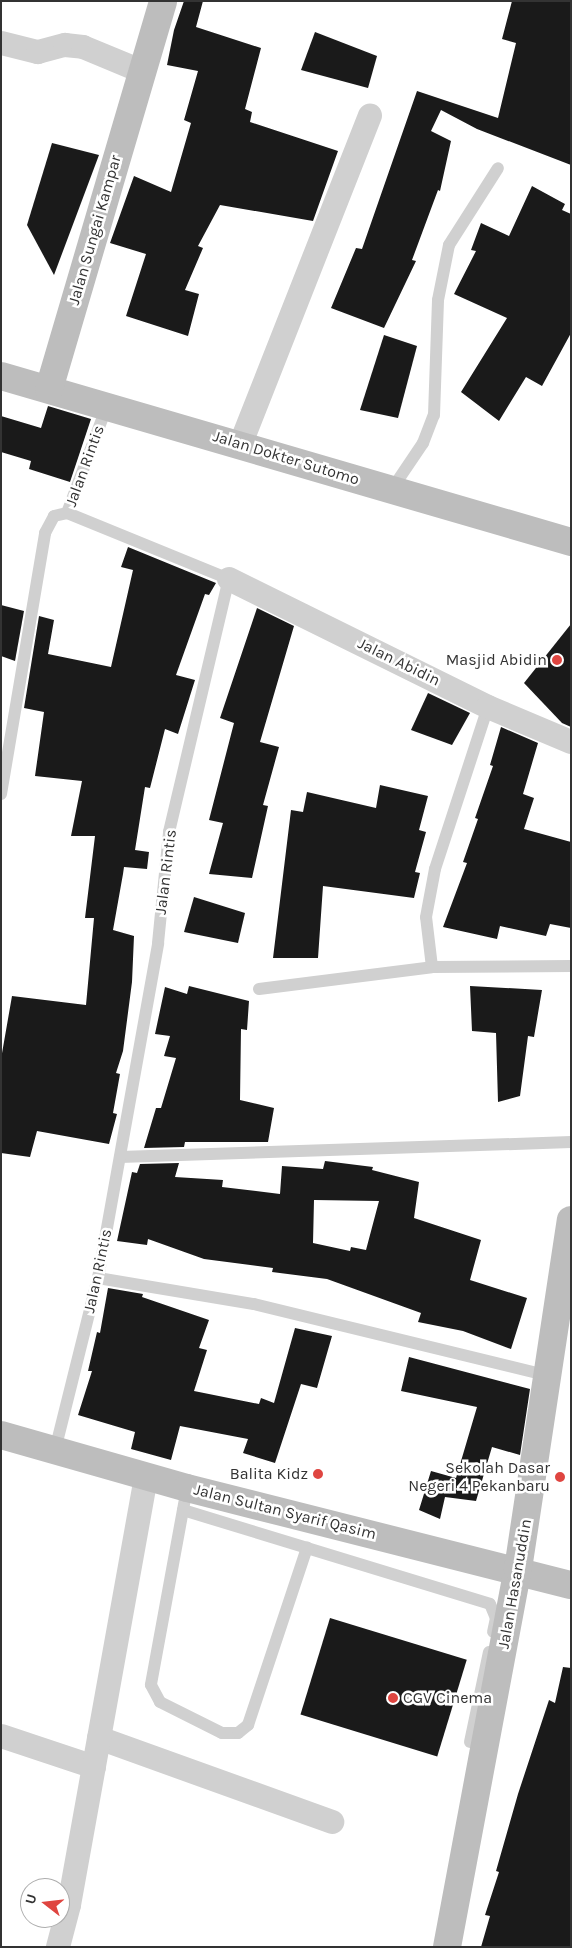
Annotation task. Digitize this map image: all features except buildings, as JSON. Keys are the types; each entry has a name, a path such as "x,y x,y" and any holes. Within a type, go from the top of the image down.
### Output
{"main road":[{"name":"Jalan Sungai Kampar","path":"49,389 163,1"},
{"name":"Jalan Dokter Sutomo","path":"1,376 241,443 571,542"},
{"name":"Jalan Hasanuddin","path":"448,1947 518,1569 549,1376 571,1220"},
{"name":"Jalan Sultan Syarif Qasim","path":"1,1435 146,1476 185,1499 518,1569 571,1585"}],"street":[{"path":"1,43 38,52 65,45 83,47 141,71"},
{"path":"241,443 370,115"},
{"name":"Jalan Abidin","path":"229,579 488,707 571,742"},
{"path":"58,1947 94,1767 146,1476"},
{"path":"1,1736 94,1767"},
{"path":"99,1738 332,1822"}],"lane":[{"path":"392,489 423,443 434,415 437,309 449,245 498,168"},
{"name":"Jalan Rintis","path":"55,1450 98,1278 158,943 169,832 229,579 67,513 107,406"},
{"path":"1,794 45,533 54,516 67,513"},
{"path":"432,967 426,917 435,869 488,707"},
{"path":"259,988 432,967 571,966"},
{"path":"120,1157 571,1142"},
{"path":"98,1278 254,1304 549,1376"},
{"path":"307,1548 248,1725 238,1733 222,1733 160,1702 151,1685 185,1499 307,1548 490,1604 496,1618 470,1742"}],"place":[{"name":"Masjid Abidin","path":"557,660"},
{"name":"Balita Kidz","path":"318,1474"},
{"name":"Sekolah Dasar Negeri 4 Pekanbaru","path":"560,1477"},
{"name":"CGV Cinema","path":"393,1698"}]}
